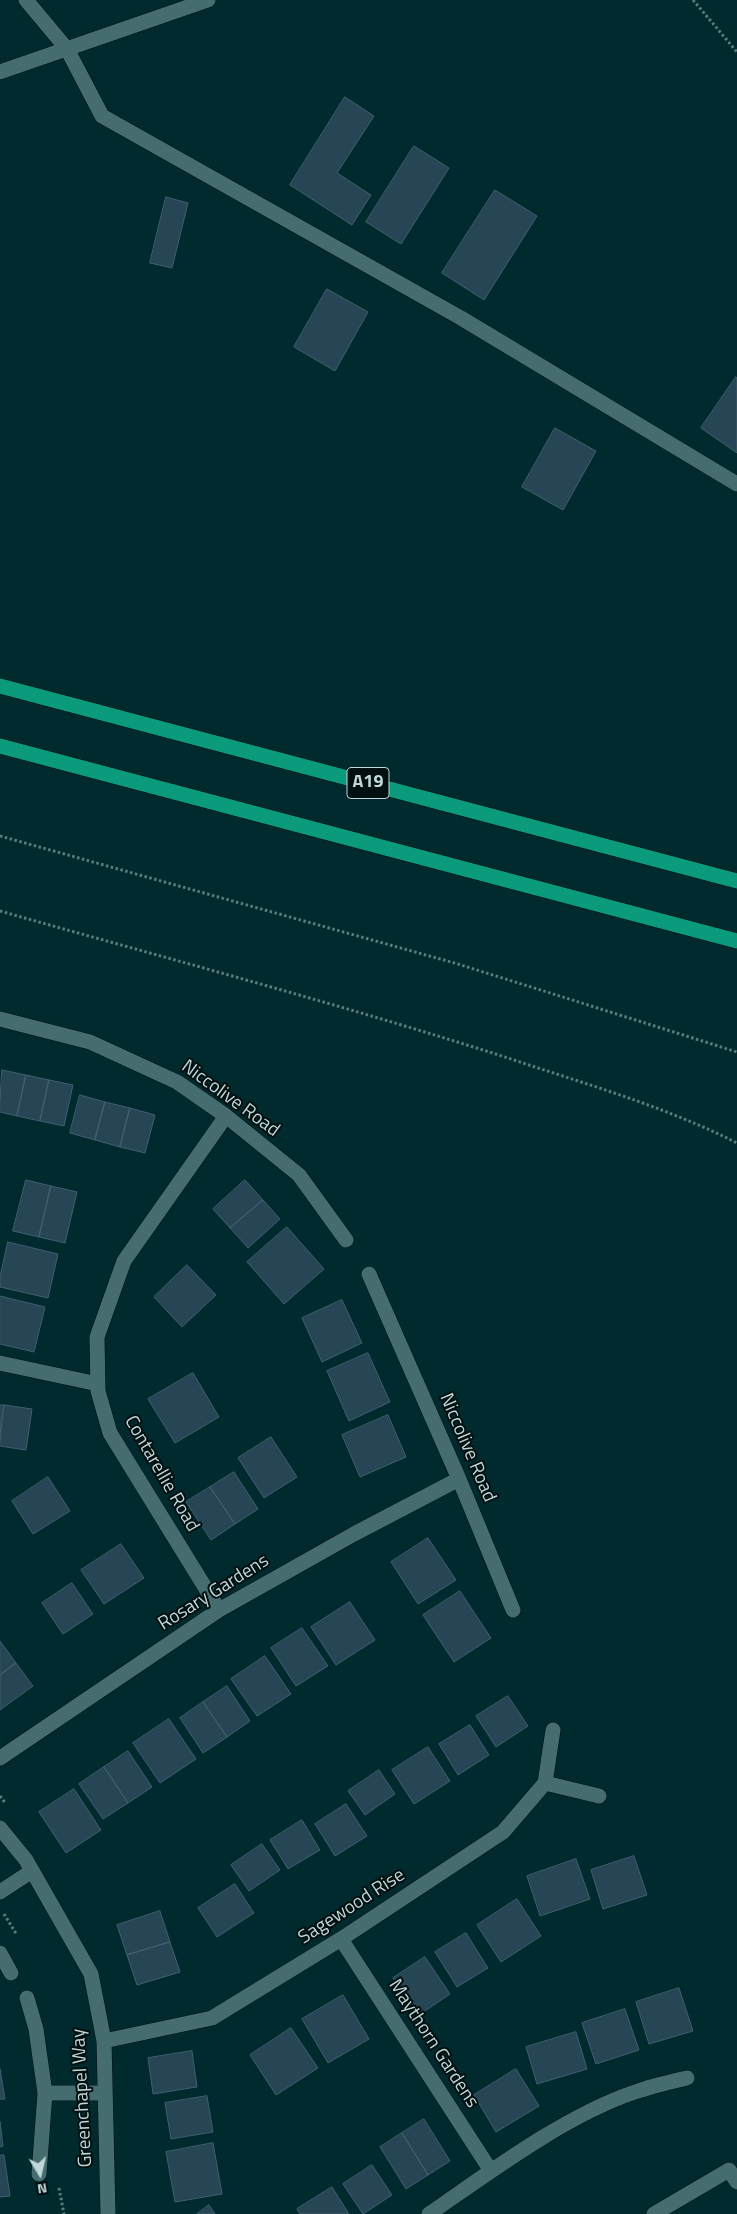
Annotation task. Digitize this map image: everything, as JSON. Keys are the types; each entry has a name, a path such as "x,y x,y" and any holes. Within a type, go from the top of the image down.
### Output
{"highway":[{"name":"A19","path":"0,686 737,881"},
{"path":"0,746 737,941"}],"street":[{"path":"26,0 66,49 102,116 461,318 737,484"},
{"path":"0,72 208,0"},
{"name":"Niccolive Road","path":"0,1019 90,1042 177,1082 226,1116 299,1175 346,1240"},
{"name":"Contarellie Road","path":"219,1610 110,1432 98,1384 97,1337 124,1261 226,1116"},
{"name":"Niccolive Road","path":"369,1274 459,1479 513,1610"},
{"path":"0,1363 98,1384"},
{"name":"Rosary Gardens","path":"0,1758 219,1610 354,1534 459,1479"},
{"path":"553,1730 545,1783 599,1796"},
{"name":"Sagewood Rise","path":"104,2041 212,2018 341,1939 504,1832 545,1783"},
{"name":"Greenchapel Way","path":"0,1828 32,1871 91,1974 104,2041 108,2214"},
{"path":"0,1892 32,1871"},
{"name":"Maythorn Gardens","path":"341,1939 491,2172"},
{"path":"0,1953 11,1973"},
{"path":"27,1998 36,2029 44,2094 39,2174"},
{"path":"430,2214 491,2172 582,2116 634,2092 687,2078"},
{"path":"44,2094 105,2093"},
{"path":"654,2214 729,2170 737,2182"}],"path":[{"path":"693,0 737,52"},
{"path":"0,836 458,964 737,1052"},
{"path":"0,911 473,1047 626,1097 699,1124 737,1143"}],"building":[{"path":"345,97 374,116 337,173 371,195 352,225 290,185"},
{"path":"414,146 449,168 401,244 366,222"},
{"path":"495,190 537,216 484,300 442,273"},
{"path":"166,197 188,203 172,268 150,263"},
{"path":"327,289 368,312 335,371 294,347"},
{"path":"737,378 737,453 701,428"},
{"path":"555,428 596,451 563,510 522,487"},
{"path":"2,1070 26,1075 17,1116 0,1112"},
{"path":"26,1075 49,1080 40,1121 17,1116"},
{"path":"49,1080 73,1085 64,1126 40,1121"},
{"path":"80,1095 105,1102 95,1140 70,1133"},
{"path":"105,1102 130,1108 120,1147 95,1140"},
{"path":"130,1108 155,1115 145,1153 120,1147"},
{"path":"26,1180 51,1186 39,1237 13,1231"},
{"path":"245,1180 263,1200 230,1228 213,1209"},
{"path":"51,1186 77,1192 65,1243 39,1237"},
{"path":"263,1200 280,1219 248,1248 230,1228"},
{"path":"287,1227 324,1269 284,1304 247,1262"},
{"path":"8,1242 58,1254 48,1298 0,1287 0,1277"},
{"path":"187,1265 216,1295 182,1327 154,1297"},
{"path":"0,1296 45,1307 34,1352 0,1344"},
{"path":"342,1300 362,1343 322,1362 302,1318"},
{"path":"368,1353 390,1402 349,1421 327,1371"},
{"path":"193,1373 219,1417 175,1443 148,1399"},
{"path":"0,1405 4,1405 0,1434"},
{"path":"4,1405 32,1409 26,1450 0,1446"},
{"path":"388,1415 406,1457 360,1477 342,1435"},
{"path":"271,1437 297,1477 264,1498 238,1458"},
{"path":"234,1472 258,1509 235,1524 210,1487"},
{"path":"48,1477 70,1511 33,1534 12,1501"},
{"path":"210,1487 235,1524 211,1540 186,1502"},
{"path":"428,1538 456,1580 418,1604 391,1562"},
{"path":"121,1544 144,1578 104,1604 81,1570"},
{"path":"72,1583 93,1614 63,1634 42,1603"},
{"path":"460,1591 491,1638 454,1662 423,1615"},
{"path":"350,1602 375,1640 336,1665 311,1627"},
{"path":"302,1628 328,1666 296,1686 271,1648"},
{"path":"0,1641 16,1663 0,1675"},
{"path":"265,1656 291,1694 257,1716 231,1679"},
{"path":"16,1663 33,1686 0,1710 0,1675"},
{"path":"227,1686 250,1721 227,1737 203,1702"},
{"path":"508,1696 528,1726 496,1747 476,1716"},
{"path":"203,1702 227,1737 203,1753 180,1718"},
{"path":"169,1719 196,1759 160,1783 133,1743"},
{"path":"470,1725 489,1755 458,1775 439,1744"},
{"path":"428,1747 450,1781 414,1804 392,1770"},
{"path":"128,1751 152,1787 128,1803 104,1767"},
{"path":"104,1767 128,1803 103,1819 79,1784"},
{"path":"379,1770 395,1794 365,1815 348,1791"},
{"path":"74,1789 101,1830 66,1853 39,1812"},
{"path":"346,1804 367,1836 335,1856 315,1824"},
{"path":"302,1820 320,1850 288,1869 270,1840"},
{"path":"262,1844 280,1870 249,1891 231,1865"},
{"path":"634,1856 647,1895 603,1909 591,1870"},
{"path":"576,1859 590,1899 540,1916 527,1876"},
{"path":"235,1884 254,1913 217,1937 198,1908"},
{"path":"517,1899 541,1936 501,1962 477,1925"},
{"path":"160,1911 170,1942 127,1955 117,1925"},
{"path":"466,1933 488,1968 457,1987 435,1952"},
{"path":"170,1942 180,1972 137,1985 127,1955"},
{"path":"425,1957 450,1994 419,2015 393,1978"},
{"path":"679,1988 693,2031 649,2044 636,2002"},
{"path":"343,1995 369,2039 328,2063 302,2019"},
{"path":"625,2009 639,2050 596,2064 582,2023"},
{"path":"291,2028 318,2068 276,2095 250,2055"},
{"path":"576,2032 587,2069 537,2084 526,2047"},
{"path":"192,2051 197,2087 153,2094 148,2058"},
{"path":"0,2069 5,2099 0,2099"},
{"path":"516,2069 539,2106 496,2132 474,2095"},
{"path":"207,2096 213,2132 171,2139 165,2103"},
{"path":"424,2119 450,2161 428,2175 402,2133"},
{"path":"0,2122 3,2146 0,2147"},
{"path":"402,2133 428,2175 406,2189 380,2147"},
{"path":"213,2143 222,2194 175,2202 166,2152"},
{"path":"0,2155 4,2155 10,2196 0,2197"},
{"path":"372,2165 392,2195 363,2214 343,2184"},
{"path":"332,2187 349,2214 300,2214 297,2209"},
{"path":"209,2205 215,2214 197,2214"}]}
